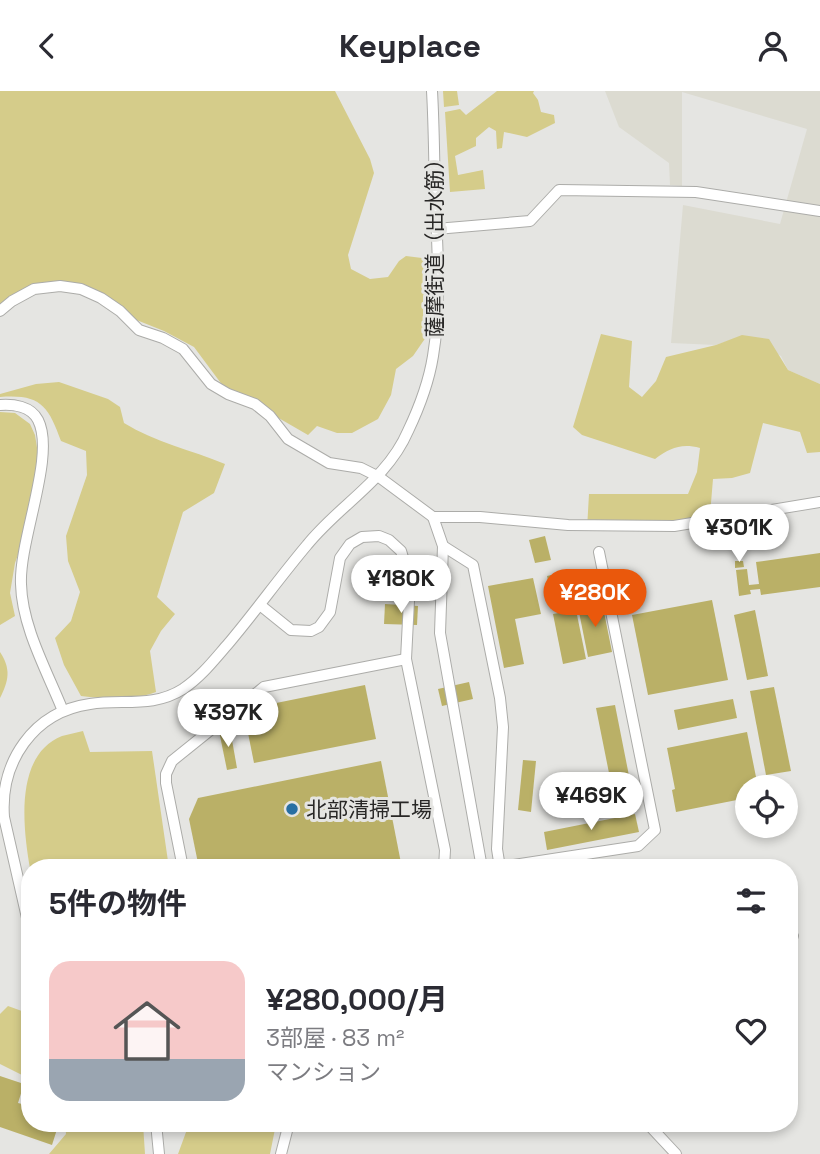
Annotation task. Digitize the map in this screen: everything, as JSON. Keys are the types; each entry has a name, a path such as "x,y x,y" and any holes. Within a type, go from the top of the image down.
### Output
{"street":[{"name":"薩摩街道（出水筋）","path":"21,895 2,818 2,798 15,755 32,733 63,711 90,704 130,704 157,700 177,692 208,667 316,535 379,477 408,433 430,368 437,305 432,91"},
{"path":"436,229 530,221 559,190 696,192 820,211"},
{"path":"0,311 34,289 60,286 81,289 101,298 120,311 139,330 163,338 183,349 211,384 255,404 270,416 288,439 329,463 361,468 379,477 433,517 443,545 440,633 480,859"},
{"path":"0,405 23,407 31,411 38,420 43,442 23,549 21,583 24,614 63,711"},
{"path":"433,517 480,517 568,525 674,526 820,502"},
{"path":"260,605 290,630 300,632 319,627 330,612 340,558 345,549 362,537 379,536 389,540 401,551 410,581 406,659 445,850 444,859"},
{"path":"443,545 473,565 500,698 503,727 498,859"},
{"path":"555,859 638,846 655,830 599,552"},
{"path":"181,859 166,783 166,773 172,761 264,687 406,659"},
{"path":"157,1132 159,1154"},
{"path":"281,1154 287,1132"},
{"path":"655,1132 676,1154"}],"shaded area":[{"path":"0,91 335,91 370,159 374,173 348,255 351,269 370,279 388,277 406,256 430,259 433,327 413,356 396,369 391,395 378,419 352,433 337,433 317,426 308,435 223,386 194,347 134,319 103,293 70,283 43,282 18,292 0,305"},
{"path":"443,91 457,91 459,105 444,107"},
{"path":"497,91 534,91 541,112 554,115 555,123 527,137 504,132 502,148 497,149 496,131 489,127 476,138 476,146 455,156 458,175 483,170 485,189 450,192 445,112 460,109 466,115"},
{"path":"605,91 820,91 820,384 788,370 781,356 742,336 716,345 671,343 683,205 780,224 807,129 682,92 682,186 670,185 669,163 619,127"},
{"path":"601,334 632,341 629,387 642,397 656,381 666,357 716,345 742,335 769,339 788,370 820,384 820,452 807,453 800,432 763,423 750,473 713,479 709,527 639,525 587,529 589,494 688,494 697,472 700,448 676,447 655,459 582,435 573,427"},
{"path":"59,382 108,399 120,407 124,423 136,430 225,464 214,493 183,512 157,597 175,614 150,651 156,692 147,695 119,699 81,696 64,665 55,638 71,621 80,592 68,561 66,536 87,475 86,451 61,441 52,419 41,404 25,398 0,397 0,394 36,384"},
{"path":"0,412 15,413 30,424 35,435 43,485 15,563 10,593 15,616 0,625"},
{"path":"0,652 8,675 0,698"},
{"path":"83,731 90,752 152,751 168,859 29,859 24,814 29,776 36,759 47,745 62,736"},
{"path":"8,1006 21,1011 21,1074 0,1064 0,1014"},
{"path":"144,1132 145,1154 49,1154 66,1134"},
{"path":"186,1132 274,1132 270,1154 178,1154"}],"building":[{"path":"545,536 551,560 535,563 529,540"},
{"path":"820,553 820,587 761,595 760,589 750,590 751,594 739,596 736,570 747,569 749,585 759,584 756,562"},
{"path":"735,561 743,561 744,567 735,568"},
{"path":"560,573 567,606 554,608 547,576"},
{"path":"533,578 541,614 515,619 524,664 504,668 488,586"},
{"path":"712,600 728,680 648,695 632,615"},
{"path":"602,602 612,652 588,657 578,607"},
{"path":"385,604 418,606 417,625 384,624"},
{"path":"576,610 586,659 563,664 553,614"},
{"path":"755,610 768,676 747,680 734,615"},
{"path":"469,682 473,699 442,706 438,689"},
{"path":"365,685 376,739 254,763 245,718 251,708"},
{"path":"774,687 791,771 766,775 750,691"},
{"path":"733,699 737,718 678,730 674,710"},
{"path":"615,705 634,801 622,807 620,797 614,798 596,708"},
{"path":"230,729 237,768 227,770 219,731"},
{"path":"747,732 756,775 735,775 735,800 676,812 672,790 675,789 667,748"},
{"path":"523,760 536,761 531,812 518,810"},
{"name":"北部清掃工場","path":"381,761 400,859 197,859 189,819 198,798"},
{"path":"635,814 639,832 547,850 544,832"},
{"path":"0,1076 21,1083 18,1103 21,1104 21,1132 56,1132 52,1145 0,1127"}],"place":[{"name":"北部清掃工場","path":"292,809"}]}
